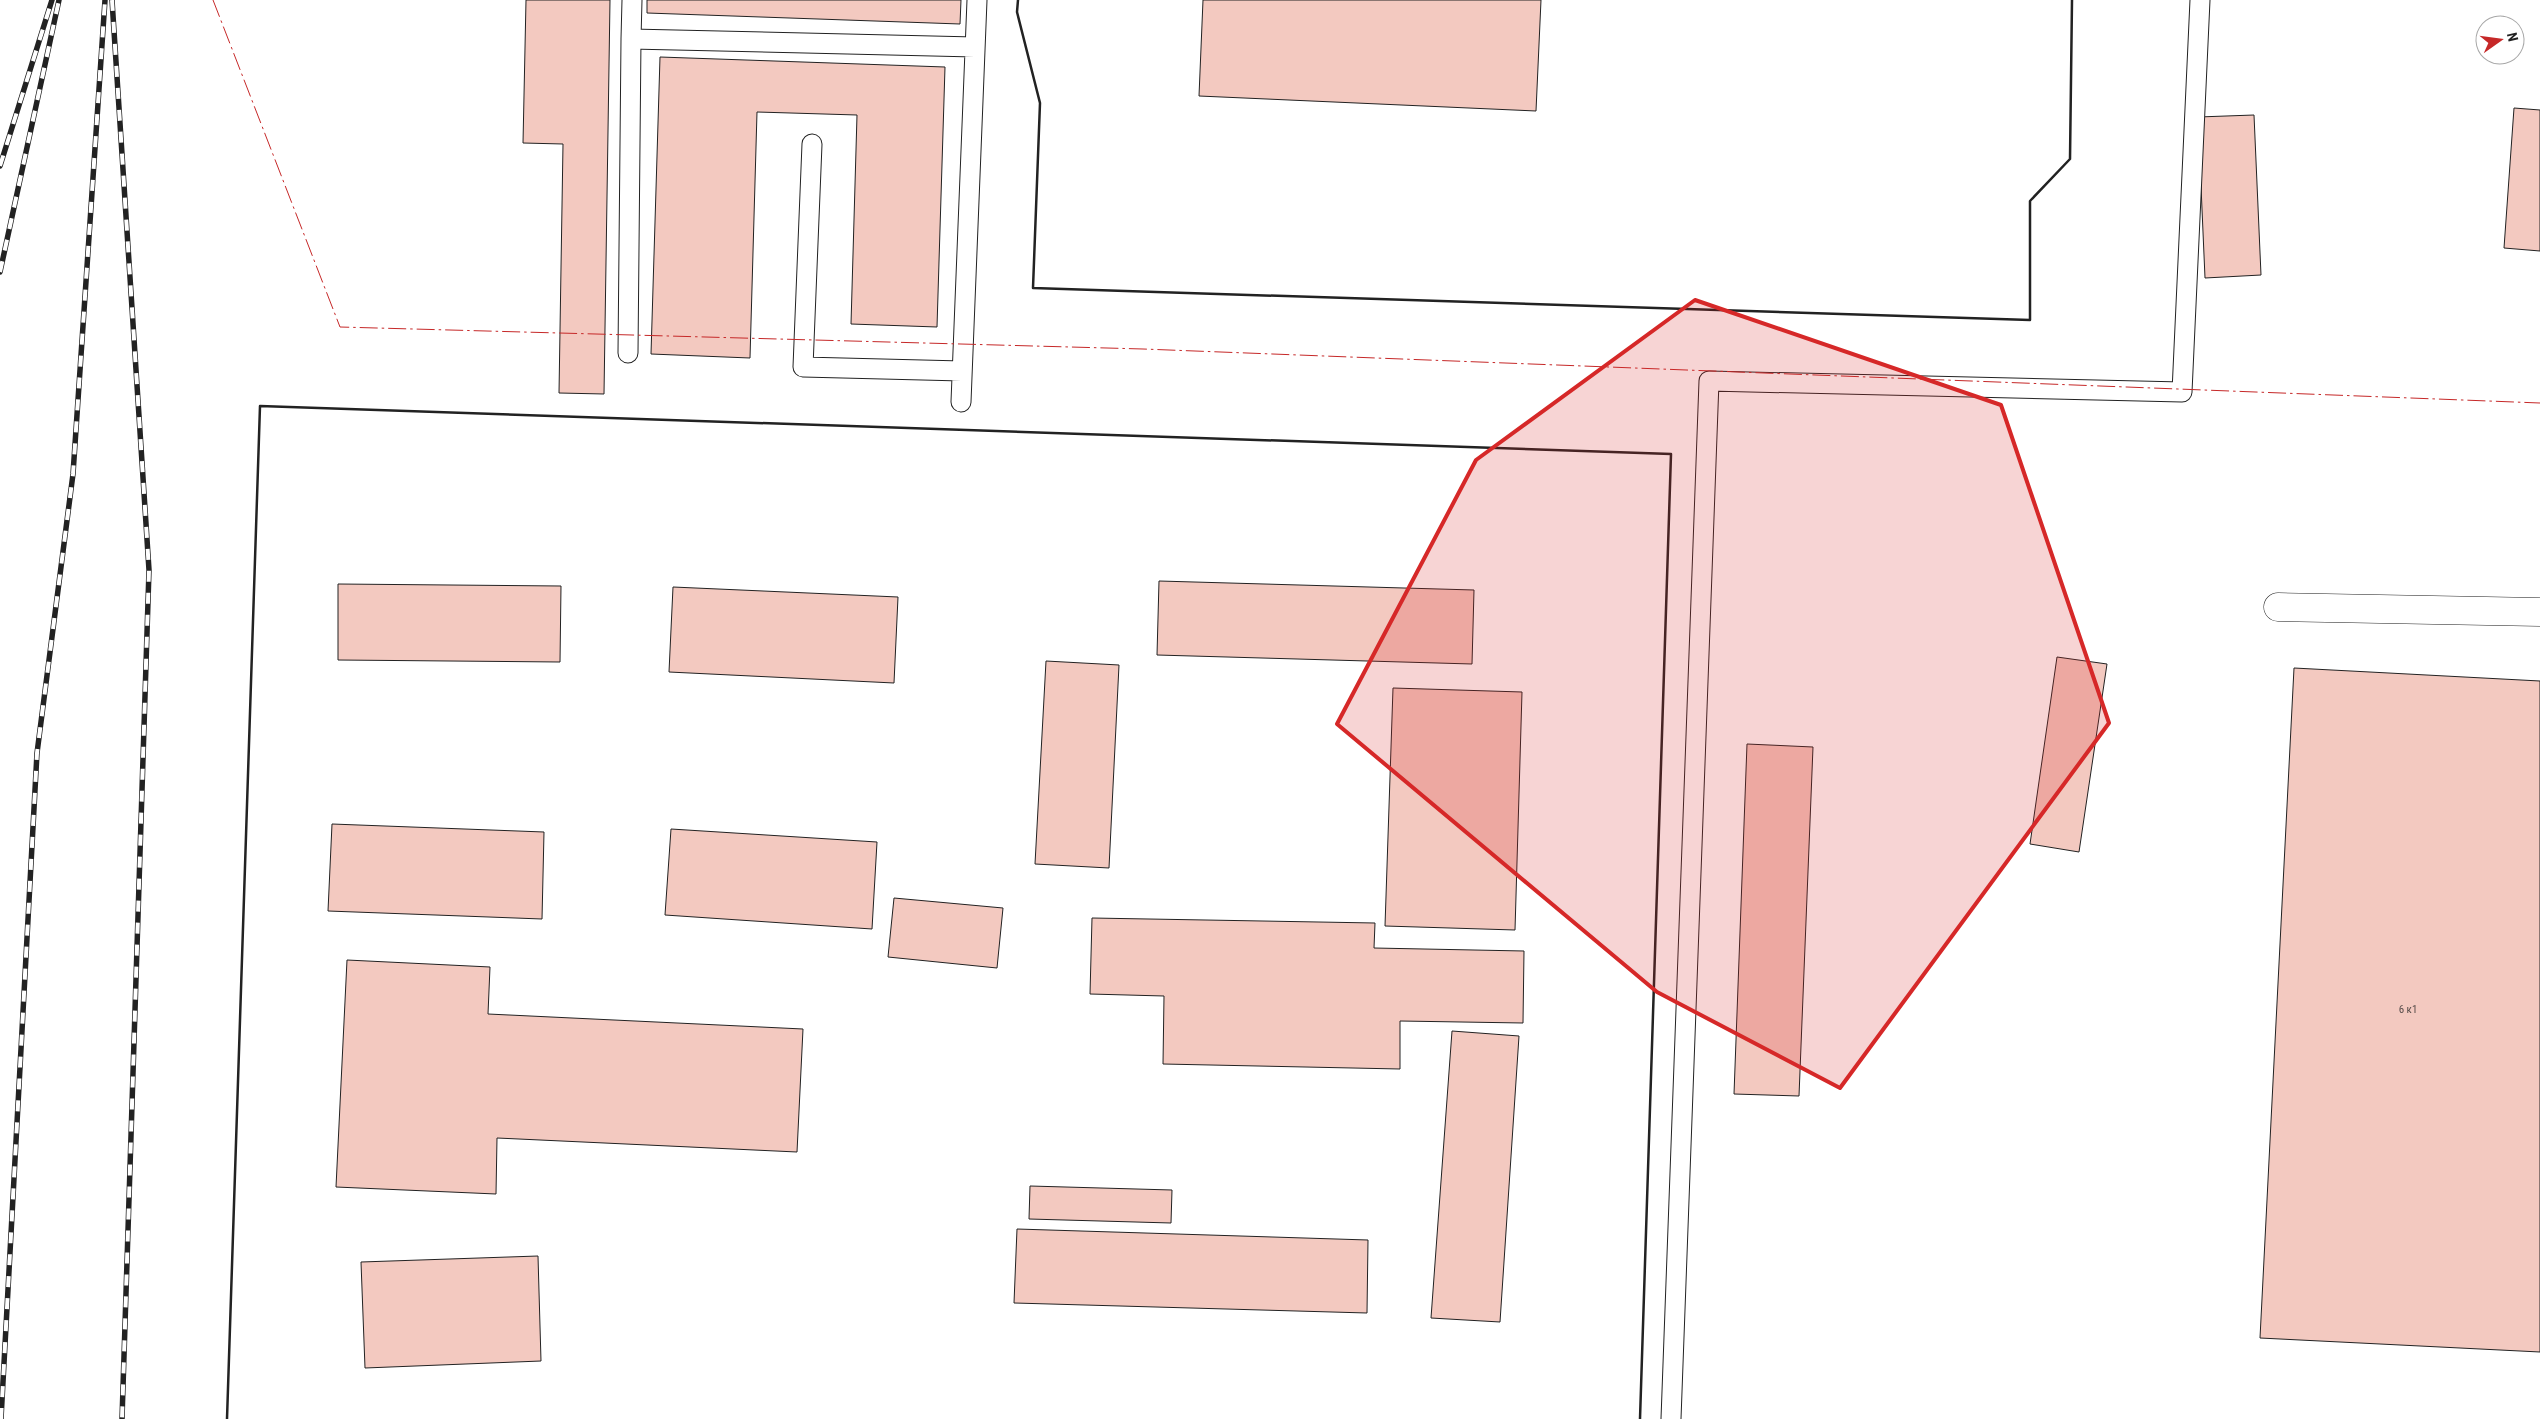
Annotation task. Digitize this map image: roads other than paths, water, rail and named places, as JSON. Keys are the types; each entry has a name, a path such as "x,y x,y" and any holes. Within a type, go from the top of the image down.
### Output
{"street":[{"path":"2278,606 2540,612"}],"lane":[{"path":"628,353 632,0"},
{"path":"961,402 977,0"},
{"path":"1671,1419 1709,381 2182,392 2200,0"},
{"path":"631,38 975,47"},
{"path":"812,144 803,367 962,371"}],"railway":[{"path":"0,166 52,0"},
{"path":"0,272 59,0"},
{"path":"1,1419 37,753 73,474 105,0"},
{"path":"112,0 149,570 122,1419"}]}
